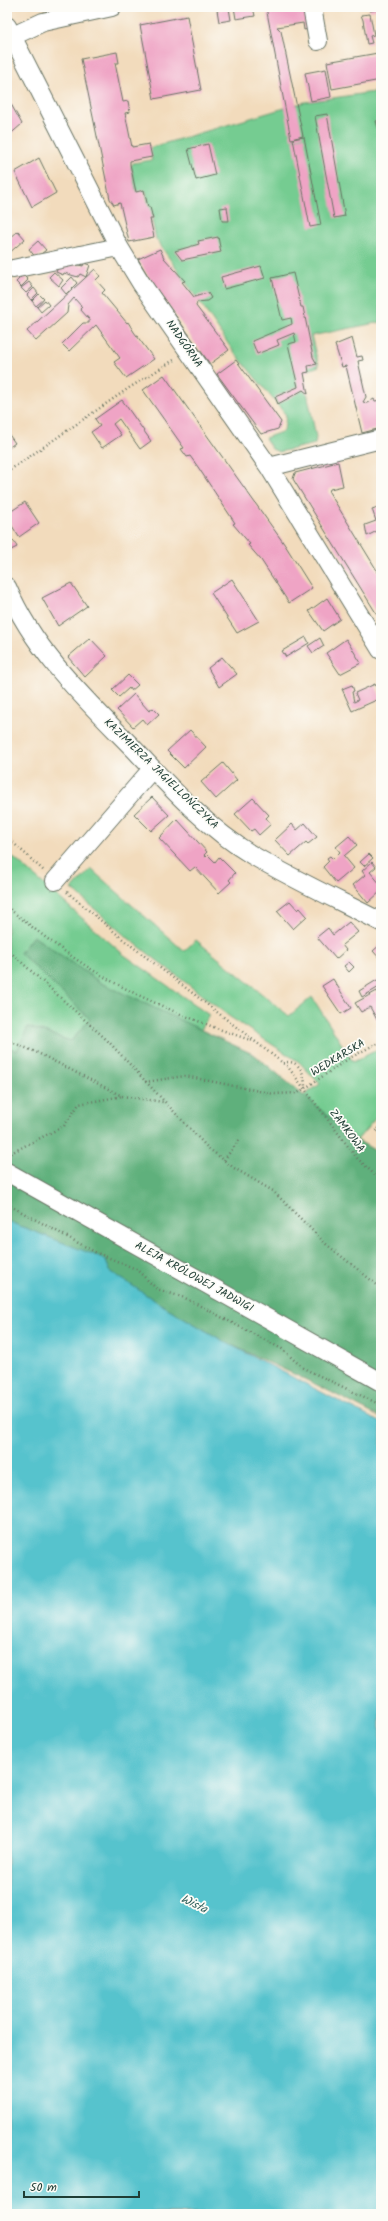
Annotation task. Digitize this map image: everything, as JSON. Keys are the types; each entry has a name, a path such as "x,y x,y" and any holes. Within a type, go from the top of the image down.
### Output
{"street":[{"path":"10,31 43,22 112,7"},
{"path":"313,14 318,41"},
{"name":"NADGÓRNA","path":"10,31 119,247 188,351 230,408 269,467 381,650"},
{"path":"14,269 119,247"},
{"path":"269,467 381,439"},
{"name":"KAZIMIERZA JAGIELLOŃCZYKA","path":"7,587 28,630 64,677 152,769 213,826 251,854 381,922"},
{"path":"55,881 152,769"},
{"name":"ALEJA KRÓLOWEJ JADWIGI","path":"7,1172 381,1382"}],"path":[{"path":"7,472 129,388 188,351"},
{"path":"7,837 55,881 124,940 283,1063 290,1061 294,1063 302,1070 305,1078 304,1088"},
{"path":"7,907 72,956 107,978 216,1028 255,1041"},
{"path":"7,948 108,1041 163,1102 208,1147 224,1160 273,1191 326,1244 381,1288"},
{"path":"7,1040 38,1053 122,1096 163,1102"},
{"name":"WĘDKARSKA","path":"145,1082 185,1076 274,1094 298,1093 348,1059 381,1041"},
{"name":"ZAMKOWA","path":"283,1063 304,1088 357,1158 381,1181"},
{"path":"7,1155 64,1126 79,1104 122,1096"},
{"path":"224,1160 240,1138"},
{"path":"7,1204 95,1252 136,1268 157,1289 185,1298 282,1350 303,1368 381,1405"}],"green space":[{"path":"381,91 381,322 311,336 319,366 303,372 316,437 315,444 279,452 272,449 265,438 284,431 286,415 231,348 156,239 146,192 137,195 131,166 133,163 152,160 149,148 305,102"},
{"path":"7,852 123,954 209,1015 201,1030 101,983 33,936 20,953 90,1019 71,1041 28,1027 17,1051 7,1047"},
{"path":"91,869 184,951 196,940 289,1016 312,997 353,1062 381,1048 381,1112 357,1140 303,1096 320,1084 299,1062 230,1017 123,934 72,889"},
{"path":"33,936 101,983 255,1055 357,1140 381,1154 381,1418 317,1385 225,1342 157,1302 110,1271 105,1259 7,1221 7,1047 17,1051 28,1027 71,1041 90,1019 20,953"}],"water":[{"name":"Wisła","path":"7,1221 105,1259 110,1271 157,1302 225,1342 381,1423 381,2214 7,2214"}],"building":[{"path":"234,7 253,7 255,16 236,19"},
{"path":"266,7 342,7 309,14 309,29 304,30 303,23 277,27 281,31 303,136 291,139"},
{"path":"369,7 379,7 379,9 370,11"},
{"path":"229,8 231,20 219,22 217,10"},
{"path":"370,14 374,35 370,36 372,43 367,44 361,15"},
{"path":"187,16 201,90 154,99 140,25"},
{"path":"117,52 119,63 115,63 123,102 128,101 130,112 125,113 132,147 149,144 152,157 130,161 130,164 136,192 144,190 148,207 150,207 153,219 150,219 154,237 129,242 120,203 114,205 110,199 81,59"},
{"path":"378,53 381,80 332,89 327,62"},
{"path":"326,69 331,97 311,101 305,73"},
{"path":"7,97 22,124 7,137"},
{"path":"381,102 381,115 380,115 378,103"},
{"path":"327,114 345,216 334,218 315,116"},
{"path":"381,120 381,128 378,128 376,121"},
{"path":"304,137 321,225 310,227 293,139"},
{"path":"208,144 215,175 196,180 188,149"},
{"path":"39,158 56,193 32,207 15,172"},
{"path":"227,207 229,221 222,221 220,208"},
{"path":"18,231 25,239 7,255 7,241"},
{"path":"218,237 221,252 182,260 175,251 199,244 198,241"},
{"path":"38,241 46,250 36,258 29,249"},
{"path":"160,249 164,258 185,281 182,282 194,297 208,293 211,298 207,301 197,302 196,306 229,350 210,364 151,281 138,259"},
{"path":"61,261 83,266 84,263 90,265 86,277 80,274 78,277 64,273 63,275 56,272"},
{"path":"261,266 265,278 224,289 221,277"},
{"path":"95,269 100,276 96,280 105,290 102,293 127,323 128,322 154,359 126,378 114,362 120,358 96,325 69,351 62,344 83,323 89,323 89,319 80,309 82,307 74,298 68,305 67,313 36,341 27,331"},
{"path":"54,272 63,280 59,286 49,277"},
{"path":"293,273 301,307 303,307 313,357 317,364 308,366 309,372 304,373 308,394 303,390 278,404 275,397 298,387 288,344 296,342 294,333 277,340 279,345 257,354 252,341 292,324 291,318 282,320 272,278"},
{"path":"23,275 28,280 21,287 16,282"},
{"path":"72,277 77,283 66,294 61,288"},
{"path":"29,282 33,287 26,293 21,288"},
{"path":"34,288 38,293 31,300 27,295"},
{"path":"39,294 44,299 36,306 32,301"},
{"path":"45,300 49,305 41,312 37,307"},
{"path":"352,338 357,357 362,356 363,360 358,361 366,397 363,402 367,403 374,399 375,401 381,400 381,428 362,433 346,366 342,367 335,345"},
{"path":"236,360 281,422 278,429 261,434 217,374"},
{"path":"164,375 285,545 312,588 289,603 261,560 248,545 250,544 233,524 235,523 198,467 190,456 187,457 181,449 184,448 143,390"},
{"path":"122,400 151,441 140,449 119,419 113,424 121,435 102,448 91,432 100,426 95,419"},
{"path":"7,432 15,443 7,449"},
{"path":"338,462 343,486 330,489 329,492 381,577 381,621 293,479 295,473"},
{"path":"25,502 39,523 19,537 7,518 7,514"},
{"path":"381,506 381,529 367,536 365,525 376,521 372,509"},
{"path":"14,541 17,547 7,552 7,545"},
{"path":"232,579 259,621 237,633 211,593"},
{"path":"71,583 87,606 58,626 42,598"},
{"path":"327,598 340,619 323,631 309,611"},
{"path":"306,637 309,643 286,657 282,651"},
{"path":"90,638 107,656 85,677 68,657"},
{"path":"320,638 324,646 313,653 308,646"},
{"path":"346,639 361,663 340,674 326,653"},
{"path":"222,657 237,674 219,687 208,668"},
{"path":"128,675 138,685 131,691 129,688 119,697 112,690"},
{"path":"375,684 381,698 352,711 342,689 352,685 354,691 352,692 354,702 358,700 355,693"},
{"path":"134,694 149,711 153,708 159,714 147,725 142,719 133,727 117,710"},
{"path":"190,730 206,747 184,768 167,751"},
{"path":"223,763 237,780 216,799 201,782"},
{"path":"152,797 169,815 151,831 134,814"},
{"path":"253,798 269,815 266,818 271,824 259,835 254,829 251,831 235,814"},
{"path":"177,819 207,852 204,855 206,857 208,855 215,862 219,857 235,873 229,880 231,882 219,893 195,867 190,871 159,838"},
{"path":"305,823 317,837 308,844 306,842 290,856 275,840 292,824 297,830"},
{"path":"349,836 357,845 344,856 354,868 336,883 323,867 329,861 327,858 330,856 333,859 340,852 336,847"},
{"path":"369,854 373,858 364,866 360,862"},
{"path":"372,862 376,867 370,872 381,885 381,891 368,903 353,885 365,875 362,871"},
{"path":"290,901 298,910 300,908 307,916 293,929 277,911"},
{"path":"349,922 358,932 342,945 346,950 336,959 317,937 328,928 333,935"},
{"path":"381,944 381,960 373,951"},
{"path":"349,962 354,967 349,972 344,966"},
{"path":"333,979 351,1008 341,1014 322,986"},
{"path":"377,980 381,986 362,997 359,991"},
{"path":"377,991 381,998 381,1027 370,1007 361,1012 355,1003"},
{"path":"381,1123 381,1134 376,1130"}]}
